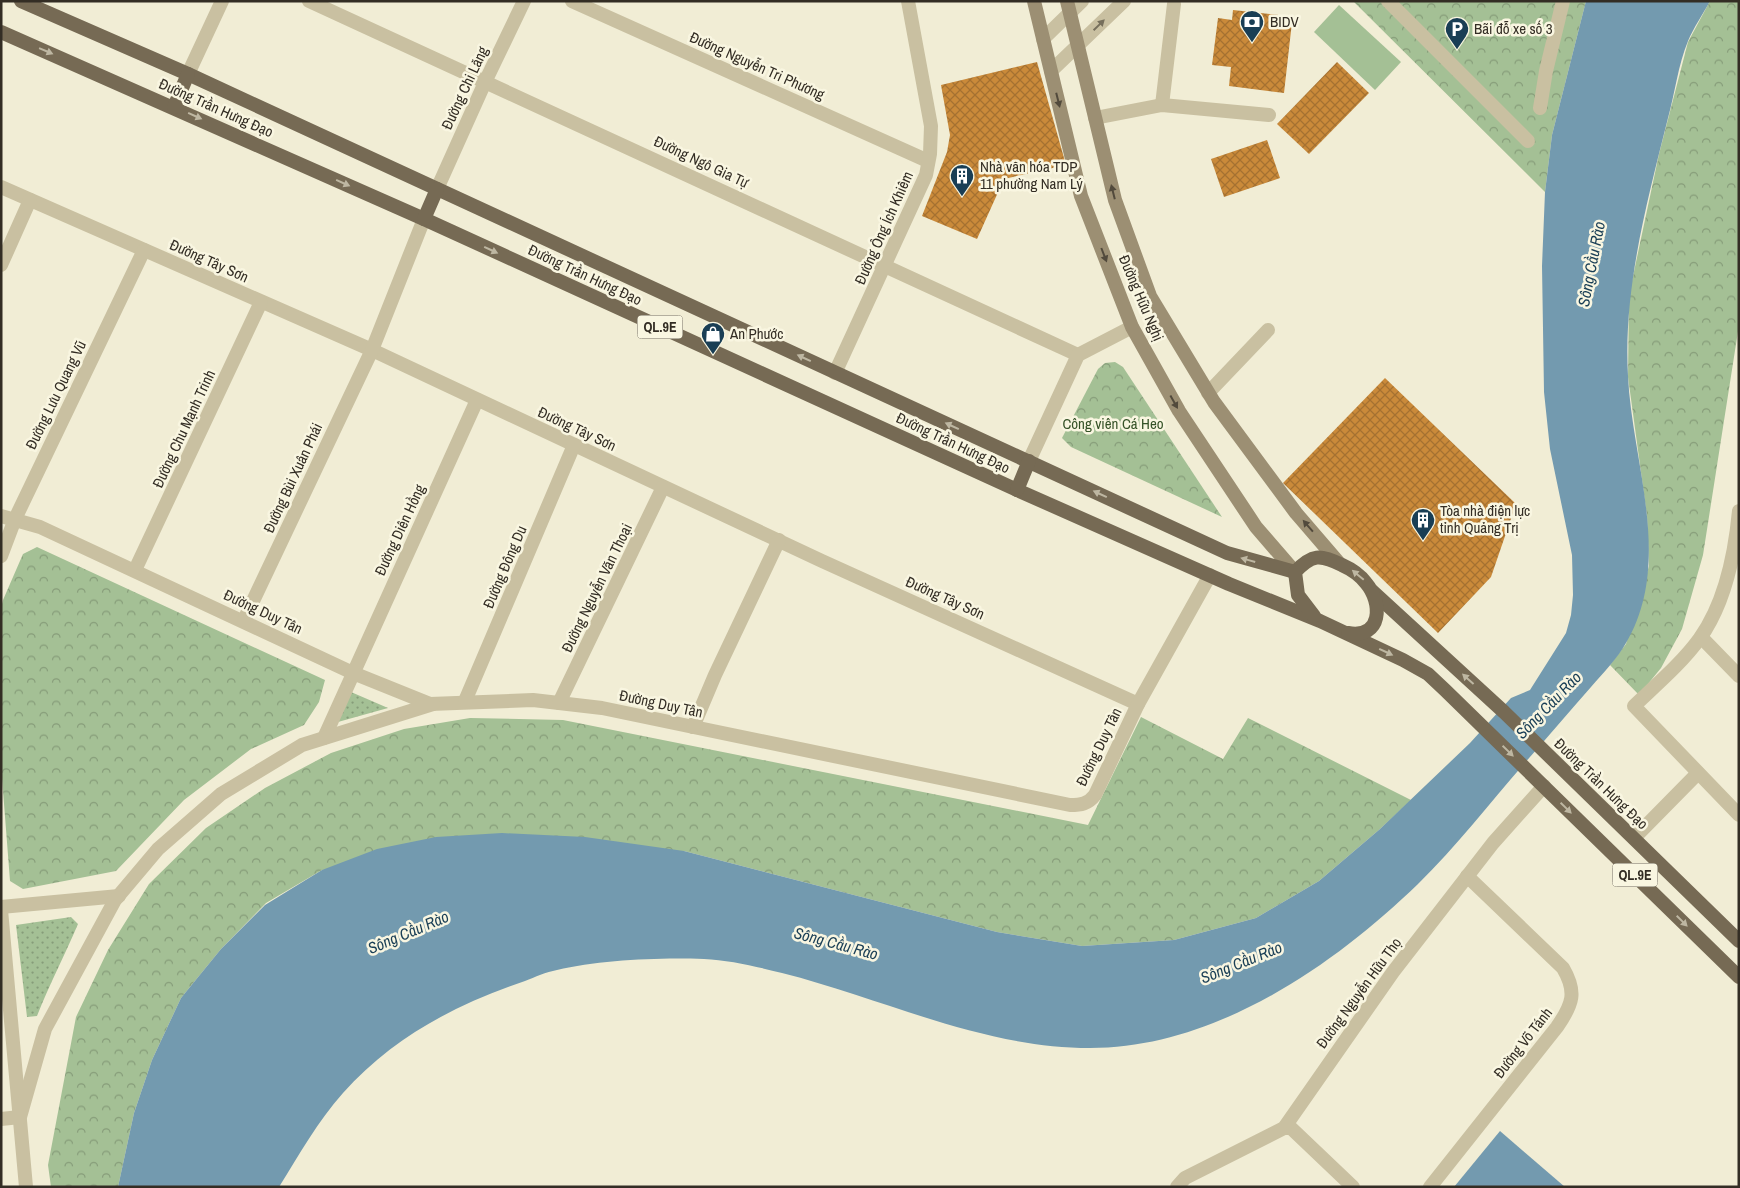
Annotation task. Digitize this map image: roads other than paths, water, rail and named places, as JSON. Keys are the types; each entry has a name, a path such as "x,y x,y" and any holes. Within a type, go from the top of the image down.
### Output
{"main road":[{"name":"Đường Trần Hưng Đạo","path":"21,1 188,74 1227,553 1295,572"},
{"name":"Đường Hữu Nghị","path":"1034,1 1081,196 1132,327 1179,410 1256,527 1295,572"},
{"name":"Đường Hữu Nghị","path":"1069,7 1115,200 1150,296 1208,393 1296,513 1339,564"},
{"name":"Đường Trần Hưng Đạo","path":"1,32 174,107 1017,490 1320,621 1428,674 1544,786"},
{"path":"174,107 188,74"},
{"path":"424,220 437,189"},
{"path":"1017,490 1029,461"},
{"name":"Đường Trần Hưng Đạo","path":"1320,621 1304,605 1298,595 1295,572 1306,560 1313,557 1329,559 1359,575 1372,591 1504,712 1739,941"},
{"path":"1342,632 1356,634 1371,627 1377,614 1372,591"},
{"name":"QL.9E","path":"1544,786 1739,977"}],"street":[{"path":"188,74 222,1"},
{"name":"Đường Ngô Gia Tự","path":"309,1 486,80 1078,355"},
{"name":"Đường Chi Lăng","path":"437,189 524,1"},
{"name":"Đường Nguyễn Tri Phương","path":"572,1 928,161"},
{"name":"Đường Ông Ích Khiêm","path":"835,373 926,175 931,126 908,1"},
{"path":"1043,39 1069,7 1082,1"},
{"path":"1051,71 1124,1"},
{"path":"1388,1 1528,142"},
{"path":"1540,108 1546,71 1563,1"},
{"path":"1162,105 1174,4"},
{"path":"1096,118 1162,105 1269,115"},
{"name":"Đường Tây Sơn","path":"1,187 372,350 663,487 1138,704"},
{"path":"1,265 30,200"},
{"name":"Đường Bùi Xuân Phái","path":"244,620 372,350 424,220"},
{"name":"Đường Lưu Quang Vũ","path":"1,556 8,518 144,250"},
{"name":"Đường Chu Mạnh Trinh","path":"135,570 261,302"},
{"path":"1029,461 1078,355 1132,327"},
{"path":"1208,393 1268,330"},
{"name":"Đường Diên Hồng","path":"324,738 477,400"},
{"name":"Đường Đông Du","path":"465,701 574,445"},
{"name":"Đường Nguyễn Văn Thoại","path":"559,703 663,487"},
{"path":"1739,511 1738,539 1722,592 1701,637 1674,668 1634,706 1739,815"},
{"name":"Đường Duy Tân","path":"8,518 40,527 353,672 430,704 465,701 533,700 632,714 1070,805 1081,805 1090,802 1099,789 1138,704 1210,575"},
{"path":"694,727 715,675 779,540"},
{"path":"1701,637 1739,676"},
{"path":"20,1116 45,1030 119,896 158,849 221,794 302,745 436,703"},
{"path":"1634,838 1698,773"},
{"name":"Đường Nguyễn Hữu Thọ","path":"1177,1187 1185,1178 1284,1128 1393,972 1467,876 1544,786"},
{"name":"Đường Võ Tánh","path":"1430,1187 1558,1027 1566,1014 1572,993 1571,982 1563,968 1467,876"},
{"path":"26,1187 4,974 1,908 119,896"},
{"path":"1,1119 20,1116"},
{"path":"1284,1128 1291,1128 1353,1187"}],"water":[{"name":"Sông Cầu Rào","path":"1586,1 1710,1 1690,36 1682,60 1638,246 1629,311 1627,343 1628,376 1649,545 1647,579 1640,612 1626,643 1614,660 1459,840 1418,884 1348,945 1268,997 1226,1018 1181,1034 1136,1044 1090,1048 1050,1046 972,1031 820,984 733,962 668,958 610,962 553,971 474,1000 404,1039 382,1056 362,1073 325,1115 279,1187 118,1187 134,1113 152,1060 181,998 221,949 265,905 322,870 377,849 436,837 502,833 585,837 684,851 997,932 1082,946 1174,940 1256,918 1319,881 1380,829 1470,743 1511,698 1530,690 1566,633 1571,615 1573,595 1572,555 1550,449 1544,392 1542,266 1545,192 1552,135"},
{"path":"1500,1131 1565,1187 1454,1187"}],"place":[{"name":"BIDV","path":"1252,43"},
{"name":"Bãi đỗ xe số 3","path":"1457,50"},
{"name":"Nhà văn hóa TDP 11 phường Nam Lý","path":"962,197"},
{"name":"An Phước","path":"713,355"},
{"name":"Tòa nhà điện lực tỉnh Quảng Trị","path":"1423,541"}],"park label":[{"name":"Công viên Cá Heo","path":"1113,424"}]}
